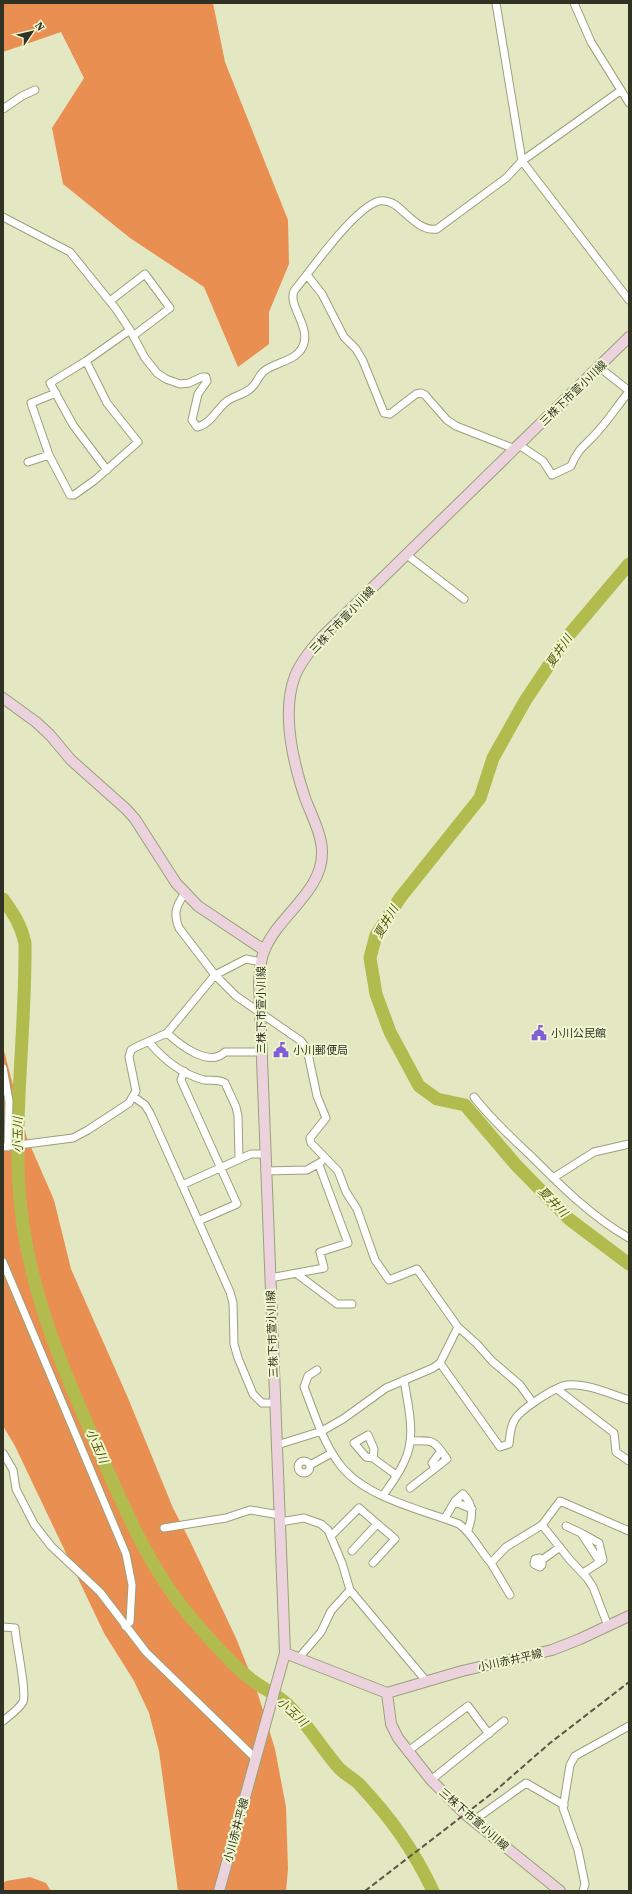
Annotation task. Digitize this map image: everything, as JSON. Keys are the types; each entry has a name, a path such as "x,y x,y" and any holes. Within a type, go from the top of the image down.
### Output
{"main road":[{"name":"三株下市萱小川線","path":"285,1653 259,1012 261,962 264,950 283,919 315,881 322,866 322,850 302,790 294,753 289,718 290,696 296,676 308,653 323,636 629,337"},
{"path":"3,698 36,722 50,735 71,760 126,809 185,893 198,906 264,950"},
{"name":"小川赤井平線","path":"387,1693 462,1671 552,1650 629,1616"},
{"path":"285,1653 387,1693"},
{"name":"小川赤井平線","path":"219,1891 255,1758 281,1674 285,1653"},
{"name":"三株下市萱小川線","path":"387,1693 391,1724 407,1752 431,1780 473,1821 560,1891"}],"street":[{"path":"496,3 522,161 629,300"},
{"path":"574,3 591,42 617,93 629,103"},
{"path":"3,109 22,96 35,90"},
{"path":"3,217 70,252 110,301 132,333 145,358 157,373 166,379 180,384 206,377 207,381 198,394 192,420 197,427 202,426 210,421 228,401 250,389 269,368 289,360 300,352 304,344 305,333 292,294 354,218 378,202 385,201 393,203 425,229 437,229 506,178 522,161 617,93"},
{"path":"107,470 73,425 50,383 170,308 145,274 110,301"},
{"path":"307,275 322,294 344,337 356,349 363,361 384,413 390,414 416,394 421,393 425,395 447,420 456,426 517,447 543,461 552,475 570,466 580,449 598,432 628,393 628,390 599,367"},
{"path":"56,393 31,403 50,455 70,494 74,495 107,470 138,442 107,403 86,361"},
{"path":"28,462 50,455"},
{"path":"407,555 464,599"},
{"path":"185,893 174,912 175,919 179,928 215,975 236,996 301,1041 307,1049 316,1096 326,1118 310,1138 311,1143 338,1170 346,1192 357,1209 374,1260 389,1280 417,1269 458,1327 477,1344 492,1361 520,1385 533,1403"},
{"path":"3,1068 9,1101 7,1147 73,1138 129,1103 134,1097 136,1084 129,1057 131,1050 167,1034 215,975 246,959 261,962"},
{"path":"167,1034 190,1050 211,1058 222,1056 225,1052 261,1052"},
{"path":"149,1042 157,1053 168,1062 184,1071 204,1079 218,1079 225,1083 236,1107 238,1116 239,1159"},
{"path":"184,1071 181,1080 237,1204 198,1221"},
{"path":"134,1097 145,1105 150,1113 230,1292 233,1303 234,1344 241,1365 256,1398 262,1403 275,1403"},
{"path":"474,1097 486,1113 553,1178 592,1213 629,1238"},
{"path":"553,1178 594,1152 629,1144"},
{"path":"182,1185 250,1154 264,1154"},
{"path":"265,1171 307,1170 319,1165 326,1158"},
{"path":"270,1278 324,1268 320,1252 348,1243 319,1165"},
{"path":"3,1262 126,1554 132,1584 130,1622 125,1626"},
{"path":"297,1274 337,1304 352,1304"},
{"path":"277,1445 322,1431 343,1419 386,1388 433,1368 440,1363 458,1327"},
{"path":"440,1363 500,1447 509,1444 511,1428 515,1419 533,1403 557,1388 566,1385 580,1386 629,1400"},
{"path":"317,1370 308,1376 304,1387 332,1454 353,1479 372,1492 445,1518 468,1530 480,1551 491,1563 510,1594"},
{"path":"383,1496 404,1462 410,1441 410,1424 404,1380"},
{"path":"557,1388 614,1433 616,1452 629,1461"},
{"path":"410,1441 429,1440 436,1444 441,1451 432,1463 435,1468 410,1488"},
{"path":"3,1453 13,1470 16,1490 34,1524 51,1546 100,1592 146,1652 255,1758"},
{"path":"310,1465 332,1454"},
{"path":"373,1458 396,1475"},
{"path":"445,1518 455,1502 463,1494 470,1500 472,1509 472,1519 468,1530"},
{"path":"491,1563 506,1547 542,1525 560,1501 629,1531"},
{"path":"455,1502 472,1509"},
{"path":"331,1536 359,1508 395,1539 373,1563"},
{"path":"164,1528 226,1518 250,1510 280,1518 304,1518 321,1524 331,1536 332,1543 342,1563 350,1590 427,1682"},
{"path":"352,1551 377,1524"},
{"path":"542,1525 593,1587 608,1626"},
{"path":"566,1526 599,1543 603,1560 583,1574"},
{"path":"542,1560 560,1547"},
{"path":"298,1659 321,1632 331,1611 350,1590"},
{"path":"3,1627 15,1628 16,1648 25,1693 18,1709 3,1721"},
{"path":"407,1752 468,1706 489,1734"},
{"path":"431,1780 504,1721"},
{"path":"583,1891 585,1884 578,1850 564,1806 570,1764 576,1756 629,1726"},
{"path":"473,1821 526,1783 564,1806"}],"shaded area":[{"path":"3,3 213,3 225,62 288,220 289,264 269,312 269,344 238,367 204,287 130,238 63,184 52,128 84,78 61,32 3,52"},
{"path":"3,1047 27,1138 54,1200 71,1269 128,1398 173,1508 236,1638 256,1688 275,1749 286,1807 288,1869 286,1891 178,1891 159,1751 149,1713 134,1681 104,1633 15,1446 3,1426"},
{"path":"30,1877 46,1883 51,1891 3,1891 3,1883 6,1881"}],"waterway":[{"name":"夏井川","path":"629,564 569,635 525,701 493,758 480,798 400,898 376,935 370,958 376,994 390,1032 419,1086 437,1099 465,1105 516,1165 569,1219 629,1264"},
{"name":"小玉川","path":"3,899 17,920 25,943 24,1004 18,1126 19,1187 23,1223 37,1290 47,1323 71,1387 140,1540 165,1582 179,1602 206,1635 240,1671 287,1704 301,1719 338,1767 359,1784 371,1797 400,1834 418,1861 433,1891"}],"railway":[{"path":"365,1891 495,1791 550,1743 629,1682"}],"place":[{"name":"小川公民館","path":"539,1033"},
{"name":"小川郵便局","path":"281,1050"}]}
